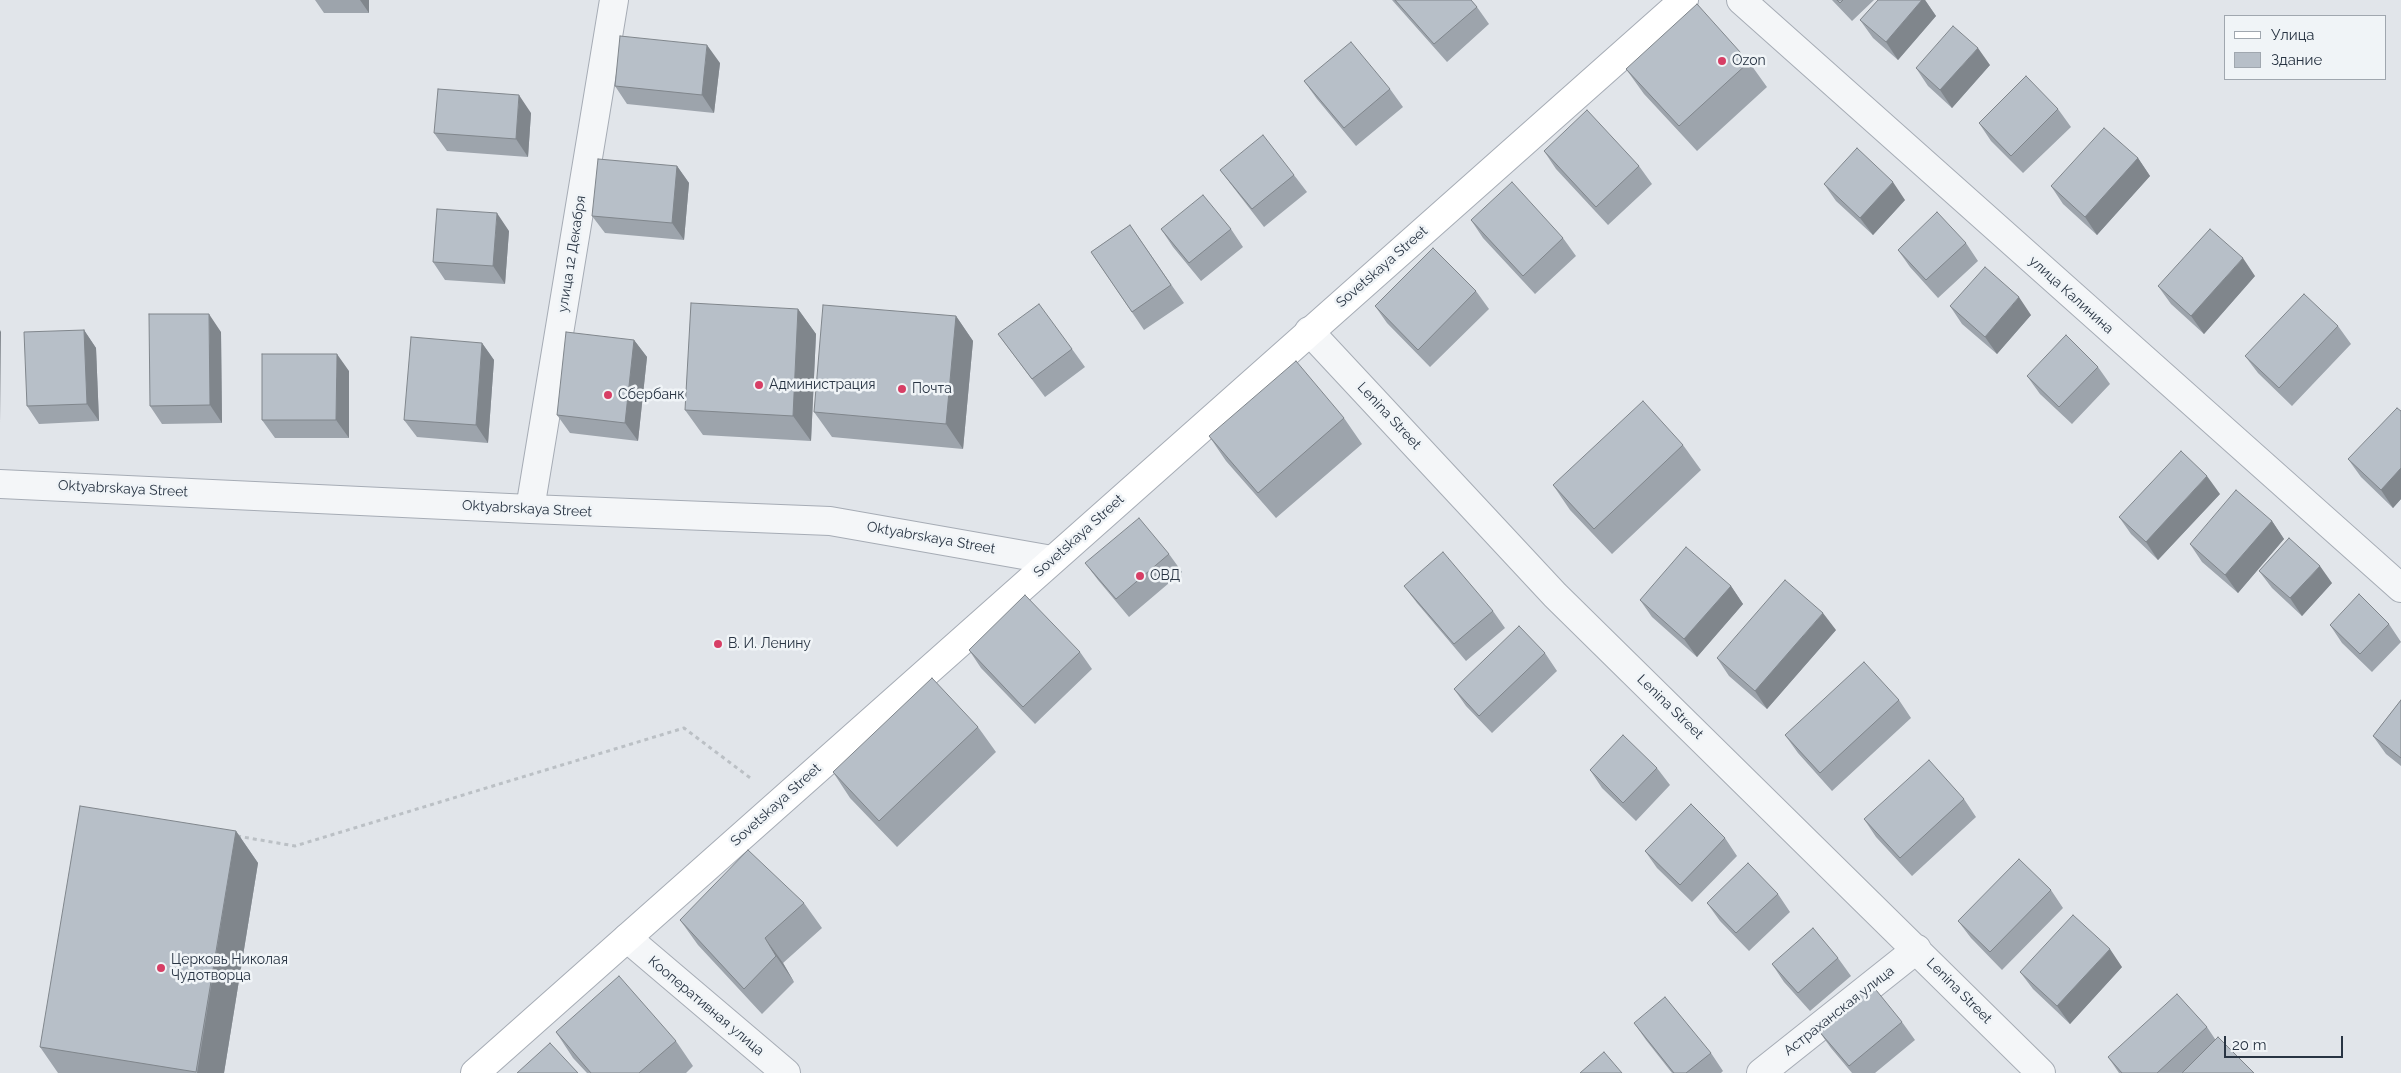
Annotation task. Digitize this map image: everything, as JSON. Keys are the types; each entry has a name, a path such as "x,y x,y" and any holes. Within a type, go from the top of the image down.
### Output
{"street":[{"name":"улица 12 Декабря","path":"530,509 614,0"},
{"name":"Sovetskaya Street","path":"475,1073 1684,0"},
{"name":"улица Калинина","path":"1741,0 2401,588"},
{"name":"Lenina Street","path":"1309,331 1555,595 2041,1073"},
{"name":"Oktyabrskaya Street","path":"0,484 830,521 1052,560"},
{"name":"Кооперативная улица","path":"627,938 786,1073"},
{"name":"Астраханская улица","path":"1761,1073 1917,949"}],"path":[{"path":"231,836 295,846 684,728 781,801"}],"building":[{"path":"1395,0 1471,0 1477,7 1434,44"},
{"path":"1878,0 1922,0 1886,42 1860,20"},
{"path":"1697,4 1749,62 1679,126 1626,69"},
{"path":"1953,26 1978,48 1940,90 1916,68"},
{"path":"620,36 707,45 702,95 615,86"},
{"path":"1351,42 1390,89 1344,128 1304,81"},
{"path":"2026,76 2058,109 2011,156 1979,123"},
{"path":"438,89 519,95 516,139 434,133"},
{"path":"1587,110 1639,166 1596,207 1544,151"},
{"path":"2104,128 2138,158 2085,217 2051,186"},
{"path":"1263,135 1294,175 1252,209 1220,170"},
{"path":"1857,148 1893,182 1860,218 1824,184"},
{"path":"598,159 677,166 672,223 592,216"},
{"path":"1512,182 1563,238 1523,276 1471,220"},
{"path":"1203,195 1231,229 1189,263 1161,229"},
{"path":"437,209 497,213 493,266 433,262"},
{"path":"1937,212 1966,243 1926,280 1898,250"},
{"path":"1130,225 1171,285 1132,312 1091,252"},
{"path":"2210,229 2243,258 2191,316 2158,286"},
{"path":"1433,248 1476,291 1418,350 1375,306"},
{"path":"1985,267 2019,297 1985,337 1950,306"},
{"path":"2304,294 2338,326 2279,388 2245,356"},
{"name":"Администрация","path":"691,303 798,309 793,416 685,410"},
{"path":"1039,304 1072,349 1032,379 998,334"},
{"name":"Почта","path":"823,305 956,316 946,424 814,412"},
{"path":"149,314 209,314 210,405 150,406"},
{"path":"84,330 87,404 27,406 24,332"},
{"name":"Сбербанк","path":"566,332 634,340 625,423 557,415"},
{"path":"2066,335 2098,367 2059,407 2027,376"},
{"path":"411,337 482,343 476,425 404,420"},
{"path":"262,354 337,354 336,420 262,420"},
{"path":"1296,361 1344,418 1258,493 1209,436"},
{"path":"1643,401 1683,445 1594,529 1553,485"},
{"path":"2397,408 2401,411 2401,468 2381,490 2348,459"},
{"path":"2181,451 2207,476 2146,542 2119,517"},
{"path":"2236,490 2272,521 2225,575 2190,544"},
{"path":"1139,518 1169,554 1116,599 1085,563"},
{"path":"2289,538 2320,566 2290,598 2259,571"},
{"path":"1686,547 1731,586 1684,639 1640,600"},
{"path":"1443,552 1493,611 1454,644 1404,586"},
{"path":"1785,580 1823,613 1755,691 1717,658"},
{"path":"2359,594 2389,624 2360,654 2330,625"},
{"path":"1025,595 1080,652 1023,707 969,650"},
{"path":"1519,626 1545,653 1479,716 1454,689"},
{"path":"1864,662 1899,700 1820,773 1785,735"},
{"path":"932,678 978,727 879,821 833,772"},
{"path":"2401,700 2401,758 2373,736"},
{"path":"1623,735 1657,768 1623,803 1590,770"},
{"path":"1929,760 1964,799 1900,858 1864,819"},
{"path":"1691,804 1725,838 1680,885 1645,851"},
{"name":"Церковь Николая Чудотворца","path":"80,806 236,831 196,1072 40,1047"},
{"path":"748,850 804,903 765,938 776,956 744,989 680,920"},
{"path":"2019,859 2051,890 1990,952 1958,921"},
{"path":"1748,863 1778,894 1736,933 1707,903"},
{"path":"2073,915 2110,949 2057,1006 2020,972"},
{"path":"1813,928 1838,958 1798,993 1772,964"},
{"path":"619,976 676,1041 639,1073 591,1073 556,1032"},
{"path":"1872,985 1902,1022 1849,1066 1818,1030"},
{"path":"2177,994 2207,1027 2157,1073 2122,1073 2108,1057"},
{"path":"1665,997 1711,1053 1686,1073 1674,1073 1634,1023"},
{"path":"2218,1037 2254,1073 2182,1073"},
{"path":"550,1043 578,1073 517,1073"},
{"path":"1604,1052 1622,1073 1580,1073"}],"place":[{"name":"Ozon","path":"1722,61"},
{"name":"Администрация","path":"759,385"},
{"name":"Почта","path":"902,389"},
{"name":"Сбербанк","path":"608,395"},
{"name":"ОВД","path":"1140,576"},
{"name":"В. И. Ленину","path":"718,644"},
{"name":"Церковь Николая Чудотворца","path":"161,968"}]}
